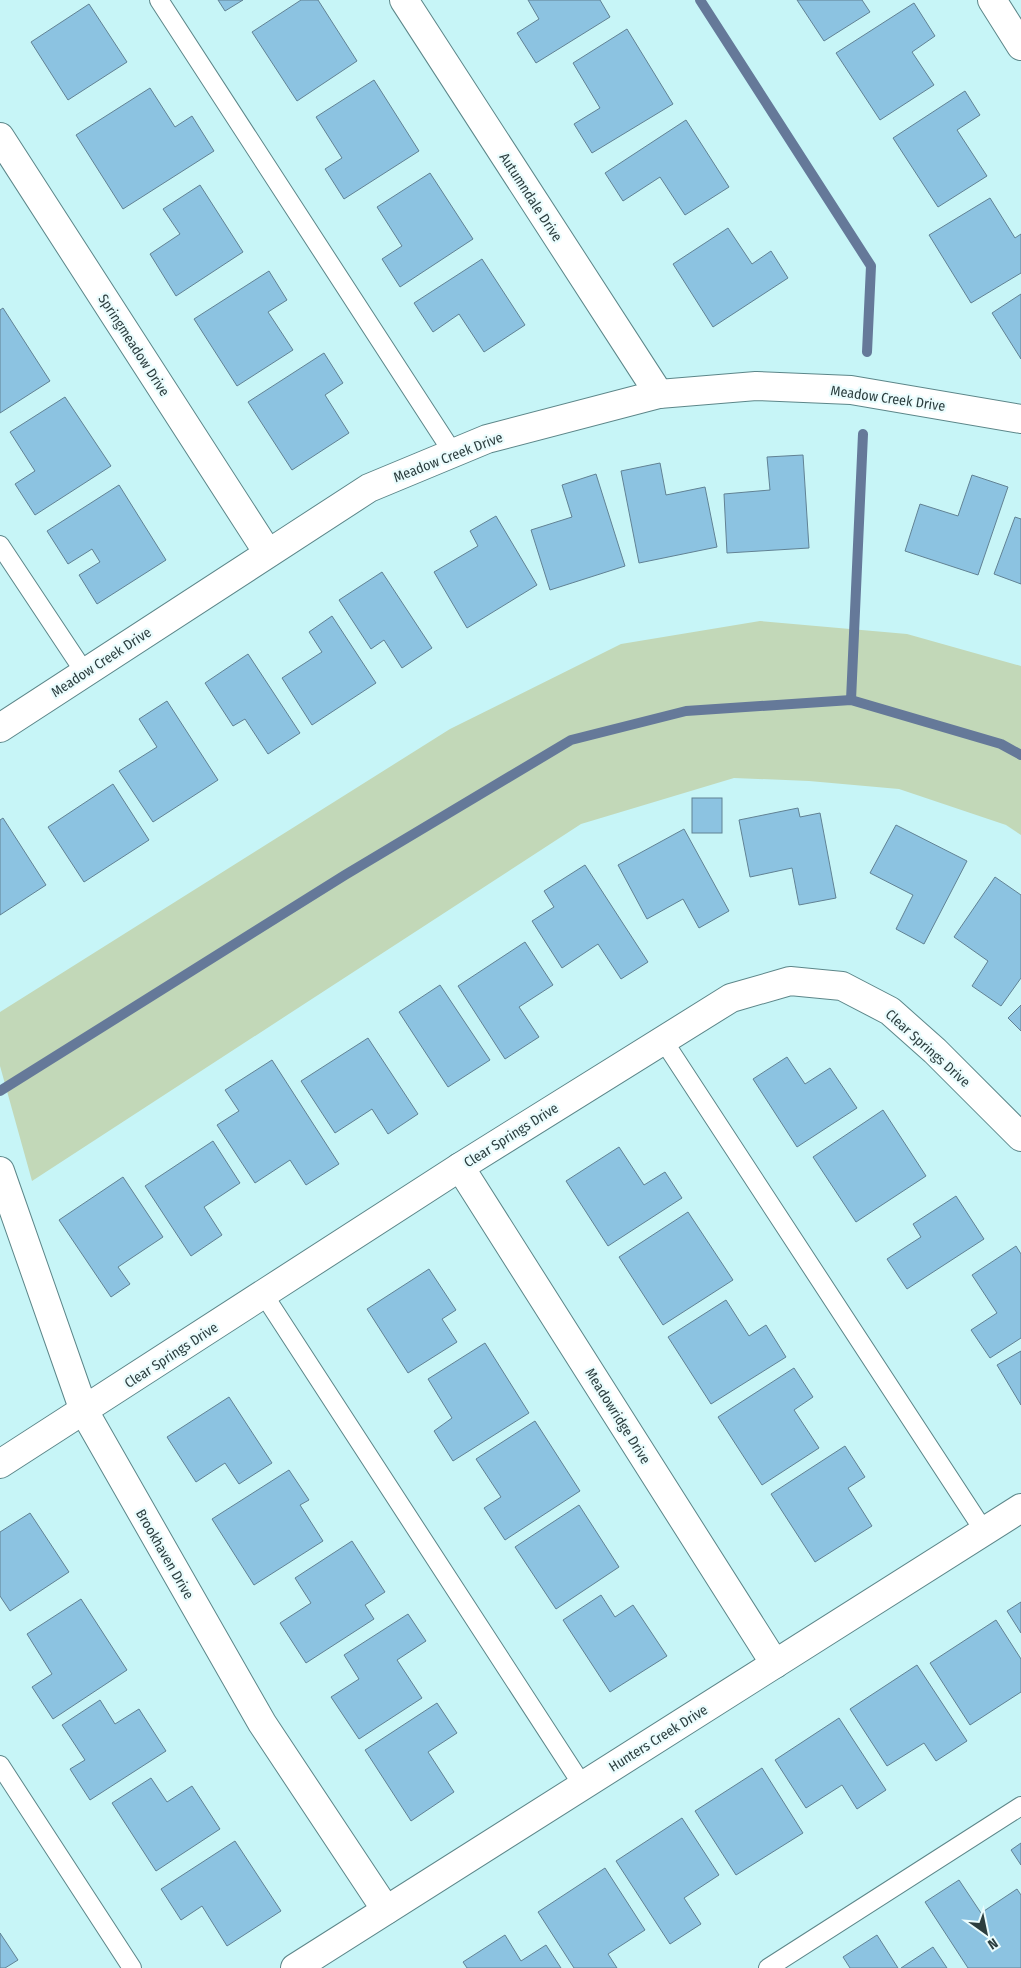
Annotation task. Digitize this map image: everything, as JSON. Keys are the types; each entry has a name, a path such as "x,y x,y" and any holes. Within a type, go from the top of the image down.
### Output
{"street":[{"name":"Autumndale Drive","path":"404,0 659,394"},
{"path":"992,0 1021,46"},
{"name":"Springmeadow Drive","path":"0,137 268,553"},
{"name":"Meadow Creek Drive","path":"0,728 369,488 487,439 659,394 756,386 851,390 1021,419"},
{"name":"Clear Springs Drive","path":"0,1464 460,1167 731,998 790,981 842,986 890,1011 935,1051 1021,1137"},
{"name":"Meadowridge Drive","path":"460,1167 775,1664"},
{"name":"Brookhaven Drive","path":"4,1181 84,1411 262,1722 386,1910"},
{"name":"Hunters Creek Drive","path":"295,1968 1021,1508"}],"lane":[{"path":"159,0 453,452"},
{"path":"0,545 85,672"},
{"path":"663,1040 984,1531"},
{"path":"264,1295 583,1786"},
{"path":"0,1765 132,1968"},
{"path":"768,1968 1021,1806"}],"green space":[{"path":"760,621 907,634 1021,666 1021,835 1006,825 899,789 809,781 734,778 581,824 32,1181 0,1066 0,1012 450,729 621,644"}],"building":[{"path":"218,0 243,0 225,11"},
{"path":"301,0 318,0 357,61 297,101 252,32"},
{"path":"528,0 600,0 610,17 536,63 517,33 539,19"},
{"path":"797,0 862,0 870,12 824,41"},
{"path":"914,3 935,36 912,52 934,85 880,120 836,53"},
{"path":"89,4 127,62 68,100 31,42"},
{"path":"627,29 673,104 592,153 574,124 600,108 573,63"},
{"path":"374,80 419,151 344,199 325,169 342,158 316,117"},
{"path":"150,88 175,127 192,116 214,151 123,209 76,135"},
{"path":"965,91 980,115 957,130 987,176 938,207 893,138"},
{"path":"686,120 729,187 685,215 660,177 623,201 605,173"},
{"path":"430,173 473,239 400,287 382,259 402,246 377,207"},
{"path":"200,185 243,252 176,296 150,254 180,234 163,209"},
{"path":"990,198 1015,238 1021,234 1021,273 971,303 929,235"},
{"path":"728,228 752,264 771,251 788,278 713,327 673,264"},
{"path":"482,259 525,325 484,352 459,314 433,332 414,303"},
{"path":"269,271 287,300 268,312 293,350 237,386 194,319"},
{"path":"1021,294 1021,359 992,313"},
{"path":"3,308 50,381 0,413 0,310"},
{"path":"324,353 343,383 325,395 349,433 292,470 248,402"},
{"path":"65,397 111,466 35,515 15,484 35,471 10,432"},
{"path":"803,455 809,548 727,553 724,494 770,490 767,457"},
{"path":"660,463 666,495 705,487 717,547 639,563 621,471"},
{"path":"596,474 625,566 550,590 531,530 572,517 562,485"},
{"path":"972,475 1008,487 978,575 905,551 920,504 958,516"},
{"path":"119,485 166,560 97,604 79,575 100,562 92,549 68,564 47,531"},
{"path":"496,516 537,585 467,628 434,572 478,546 470,531"},
{"path":"1015,517 1021,519 1021,584 994,574"},
{"path":"382,572 432,648 402,668 384,640 371,649 339,600"},
{"path":"332,616 376,683 312,725 282,678 322,652 309,632"},
{"path":"248,654 300,733 268,754 245,719 233,726 205,683"},
{"path":"167,701 218,780 153,822 119,771 157,747 139,719"},
{"path":"113,784 149,840 84,882 48,827"},
{"path":"692,798 722,798 722,833 692,833"},
{"path":"798,808 800,817 820,813 836,898 799,905 792,868 750,877 739,820"},
{"path":"3,818 46,885 0,915 0,820"},
{"path":"896,825 967,861 924,944 896,929 913,895 870,873"},
{"path":"684,829 729,911 699,928 683,899 647,919 618,865"},
{"path":"585,865 648,962 621,979 598,944 562,968 532,921 554,907 544,891"},
{"path":"995,877 1021,895 1021,978 1001,1006 972,986 988,961 954,937"},
{"path":"525,942 553,985 519,1007 539,1037 505,1059 458,986"},
{"path":"440,985 490,1060 448,1087 399,1012"},
{"path":"1021,1005 1021,1031 1008,1018"},
{"path":"368,1038 418,1114 388,1134 372,1109 335,1133 301,1081"},
{"path":"787,1057 805,1084 830,1068 857,1108 797,1147 753,1079"},
{"path":"272,1060 339,1164 306,1185 290,1160 255,1183 217,1125 239,1111 225,1090"},
{"path":"883,1110 926,1176 856,1222 813,1157"},
{"path":"213,1141 240,1183 204,1207 222,1235 191,1256 145,1186"},
{"path":"619,1147 644,1185 665,1172 682,1198 608,1246 566,1181"},
{"path":"123,1177 163,1237 118,1267 130,1284 111,1297 59,1220"},
{"path":"956,1196 984,1239 907,1289 887,1259 921,1237 913,1224"},
{"path":"688,1212 733,1280 663,1325 619,1257"},
{"path":"1016,1246 1021,1254 1021,1338 990,1358 971,1330 997,1313 972,1275"},
{"path":"429,1269 456,1310 442,1319 457,1342 408,1373 367,1309"},
{"path":"726,1300 749,1336 766,1325 786,1357 711,1404 668,1337"},
{"path":"485,1343 529,1413 453,1461 434,1431 452,1418 428,1379"},
{"path":"1021,1351 1021,1405 997,1365"},
{"path":"794,1368 813,1397 794,1410 819,1448 762,1485 718,1417"},
{"path":"229,1397 272,1463 239,1484 225,1463 196,1482 167,1437"},
{"path":"535,1421 580,1491 505,1540 484,1508 501,1497 476,1459"},
{"path":"845,1446 865,1477 848,1488 872,1526 815,1562 771,1494"},
{"path":"289,1470 309,1500 300,1505 323,1541 254,1585 212,1519"},
{"path":"579,1505 619,1567 556,1609 515,1547"},
{"path":"30,1513 69,1572 10,1611 0,1596 0,1532"},
{"path":"352,1541 385,1592 365,1605 374,1619 306,1663 280,1623 311,1603 295,1578"},
{"path":"601,1595 615,1617 633,1605 667,1656 610,1692 563,1620"},
{"path":"81,1599 127,1670 53,1719 32,1687 52,1674 27,1634"},
{"path":"1021,1602 1021,1633 1007,1611"},
{"path":"408,1614 426,1641 397,1660 422,1698 359,1739 331,1697 359,1679 344,1655"},
{"path":"996,1620 1021,1659 1021,1692 970,1725 930,1663"},
{"path":"917,1665 967,1741 936,1761 924,1743 887,1766 850,1709"},
{"path":"100,1700 115,1724 139,1709 166,1751 90,1800 70,1769 85,1760 62,1725"},
{"path":"437,1703 457,1733 428,1752 454,1792 411,1821 365,1750"},
{"path":"839,1718 886,1790 857,1809 842,1785 806,1808 775,1760"},
{"path":"762,1768 803,1833 736,1875 695,1811"},
{"path":"151,1778 167,1802 192,1786 220,1829 156,1871 112,1803"},
{"path":"682,1818 719,1875 684,1898 701,1924 670,1944 616,1861"},
{"path":"235,1841 281,1911 227,1946 202,1906 181,1920 161,1889"},
{"path":"1021,1843 1021,1865 1011,1850"},
{"path":"605,1868 645,1930 608,1954 617,1968 574,1968 538,1912"},
{"path":"959,1880 981,1913 1017,1889 1021,1895 1021,1968 968,1968 925,1902"},
{"path":"0,1933 18,1960 5,1968 0,1968"},
{"path":"505,1935 521,1961 546,1945 561,1968 467,1968 463,1962"},
{"path":"877,1935 898,1968 850,1968 843,1957"},
{"path":"933,1947 947,1968 901,1968"}],"waterway":[{"path":"700,0 871,266 867,352"},
{"path":"851,700 863,434"},
{"path":"0,1091 345,875 571,740 686,711 851,700 1001,744 1021,755"}]}
